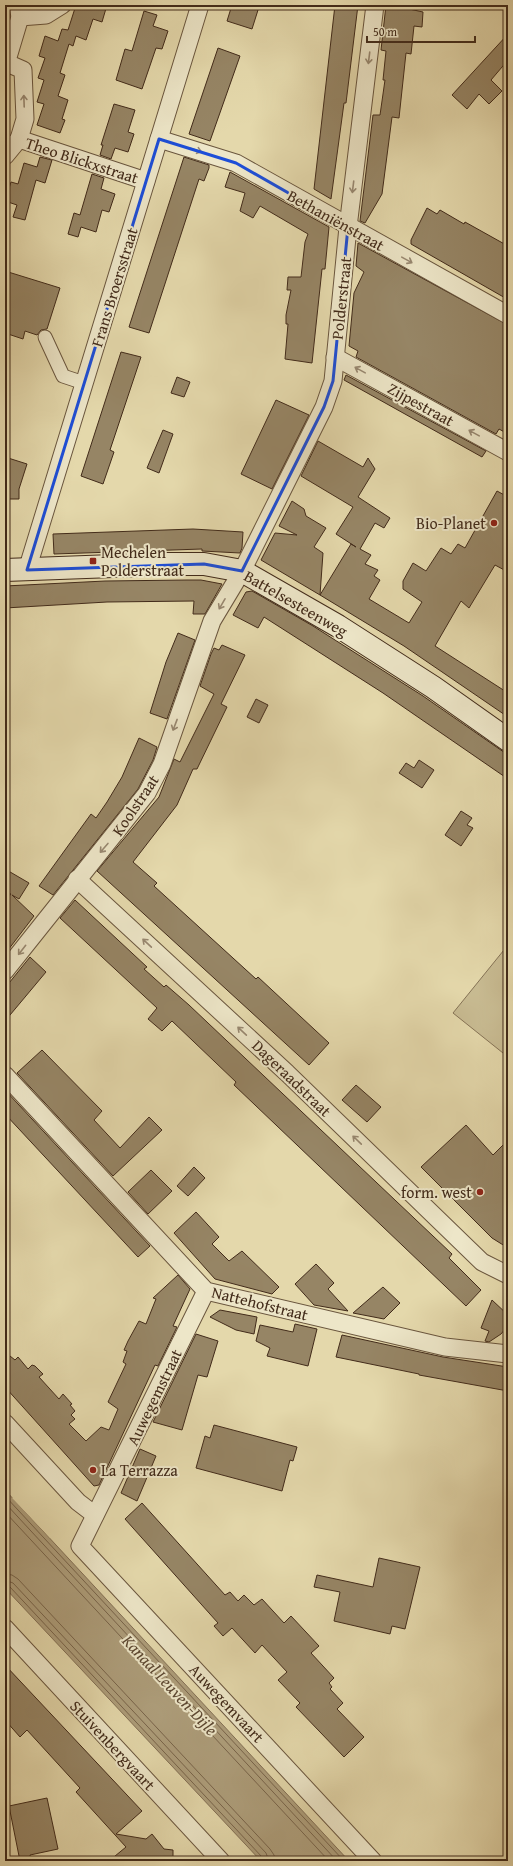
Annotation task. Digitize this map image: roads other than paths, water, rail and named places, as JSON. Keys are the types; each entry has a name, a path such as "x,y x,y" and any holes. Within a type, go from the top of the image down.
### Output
{"main road":[{"name":"Battelsesteenweg","path":"5,570 87,566 204,564 242,570 338,626 433,687 508,740"}],"street":[{"name":"Theo Blickxstraat","path":"5,156 19,139 25,119 23,70 6,65 19,11 46,15 62,5"},
{"name":"Frans Broersstraat","path":"27,570 200,5"},
{"name":"Polderstraat","path":"242,570 324,407 333,381 348,227 375,5"},
{"name":"Bethaniënstraat","path":"159,138 236,163 348,227 508,315"},
{"name":"Theo Blickxstraat","path":"19,139 146,181"},
{"path":"45,337 62,376 84,383"},
{"name":"Zijpestraat","path":"335,357 508,452"},
{"name":"Koolstraat","path":"5,971 77,879 112,840 147,793 162,764 212,621 242,570"},
{"name":"Dageraadstraat","path":"77,879 287,1073 482,1262 508,1275"},
{"name":"Nattehofstraat","path":"5,1075 206,1291 445,1347 508,1354"},
{"name":"Auwegemstraat","path":"80,1546 206,1291"},
{"path":"5,1423 78,1502 95,1515"},
{"name":"Auwegemvaart","path":"80,1546 373,1861"},
{"name":"Stuivenbergvaart","path":"5,1628 221,1861"}],"water":[{"name":"Kanaal Leuven-Dijle","path":"5,1490 349,1861 261,1861 5,1588"}],"place":[{"name":"Bio-Planet","path":"494,523"},
{"name":"Mechelen Polderstraat","path":"93,561"},
{"name":"form. west","path":"480,1192"},
{"name":"La Terrazza","path":"93,1470"}]}
